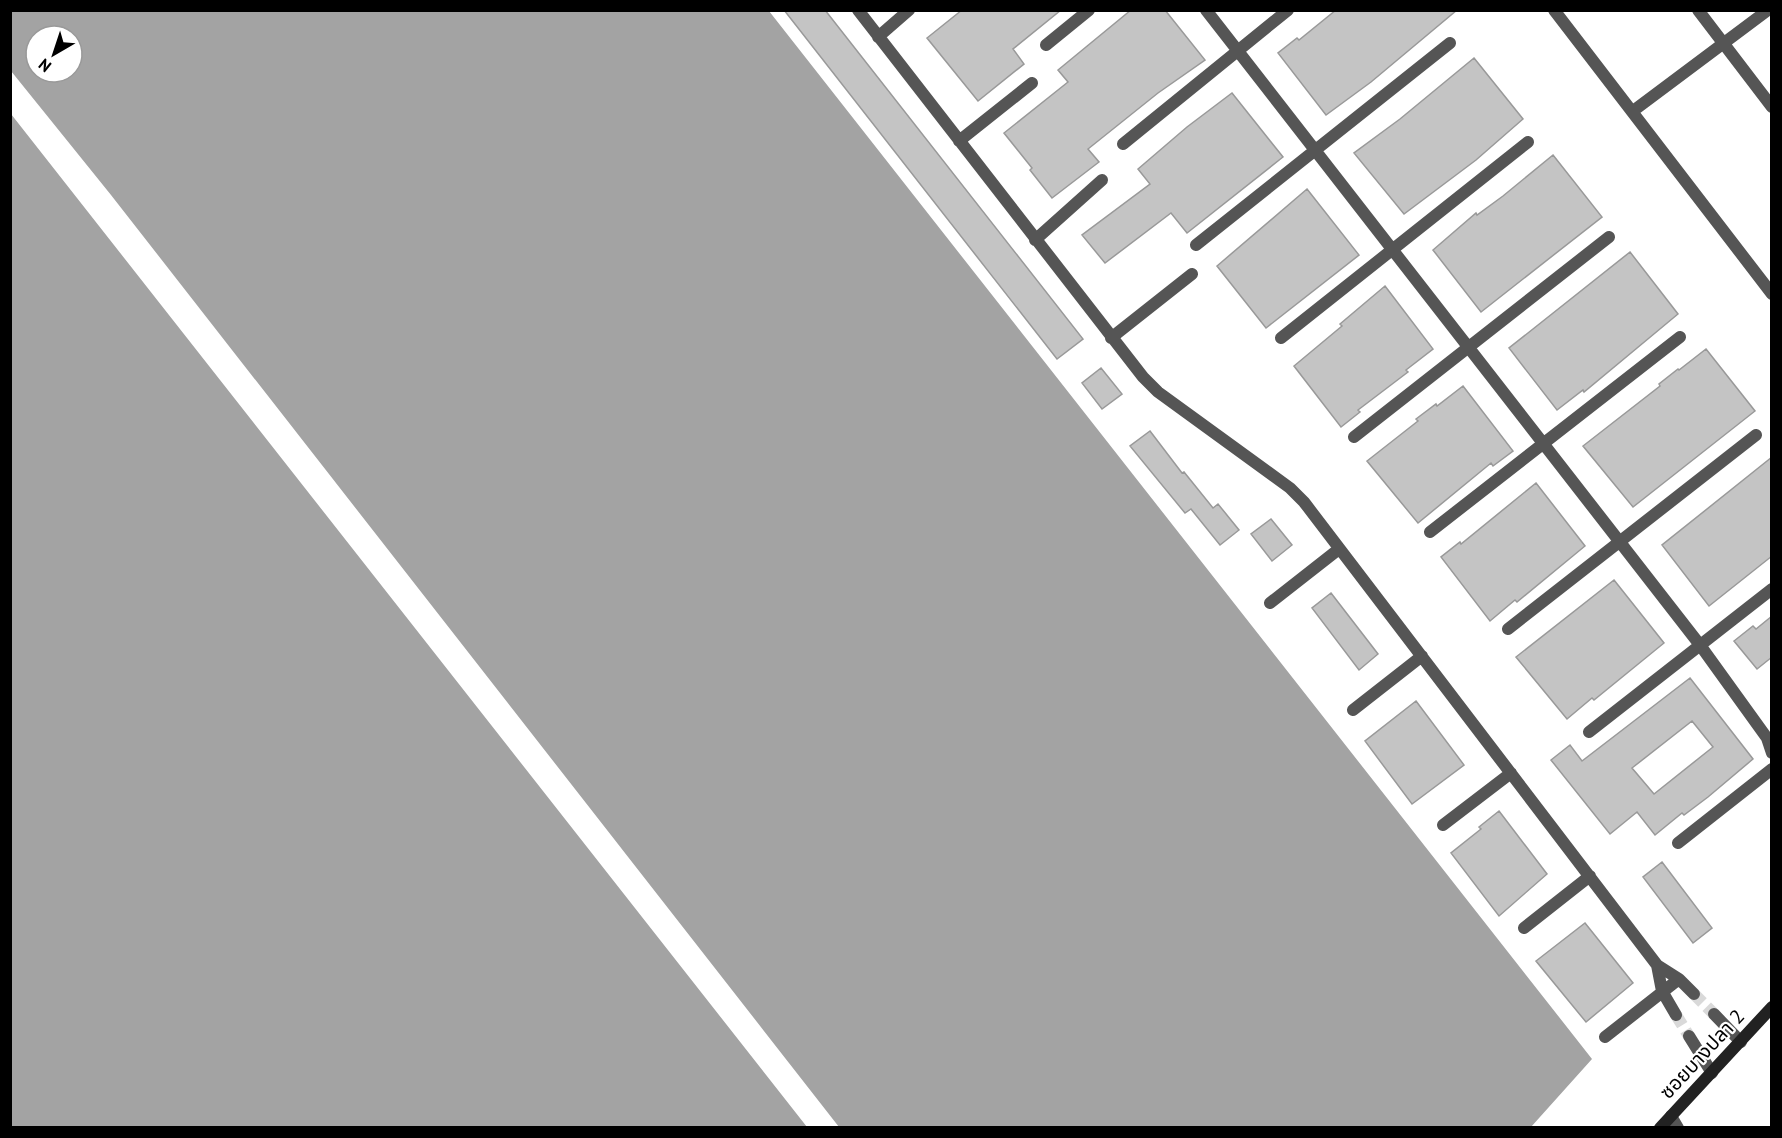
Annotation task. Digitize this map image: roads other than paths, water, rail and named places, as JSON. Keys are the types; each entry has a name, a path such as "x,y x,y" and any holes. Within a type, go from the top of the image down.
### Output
{"street":[{"path":"858,10 1132,365 1158,392 1290,488 1304,502 1658,965 1679,979 1694,994"},
{"path":"878,37 909,10"},
{"path":"1046,45 1089,10"},
{"path":"1206,10 1701,645 1769,740 1772,753"},
{"path":"1123,144 1288,10"},
{"path":"1554,10 1772,294"},
{"path":"1698,10 1772,107"},
{"path":"1633,111 1768,10"},
{"path":"1196,245 1450,43"},
{"path":"958,141 1032,83"},
{"path":"1281,338 1528,141"},
{"path":"1035,240 1102,180"},
{"path":"1354,437 1609,237"},
{"path":"1112,338 1192,274"},
{"path":"1430,532 1680,337"},
{"path":"1508,629 1756,435"},
{"path":"1270,603 1340,549"},
{"path":"1589,732 1772,589"},
{"path":"1353,710 1422,656"},
{"path":"1678,843 1772,769"},
{"path":"1443,825 1511,773"},
{"path":"1524,928 1590,876"},
{"path":"1658,965 1662,991 1676,1015"},
{"path":"1605,1037 1679,979"},
{"name":"ซอยบางปลา 2","path":"1660,1128 1772,1007"},
{"path":"1714,1014 1741,1042"},
{"path":"1689,1036 1713,1072"},
{"path":"1671,1116 1678,1128"}],"tunnel":[{"path":"1694,994 1714,1014"},
{"path":"1676,1015 1689,1036"}]}
